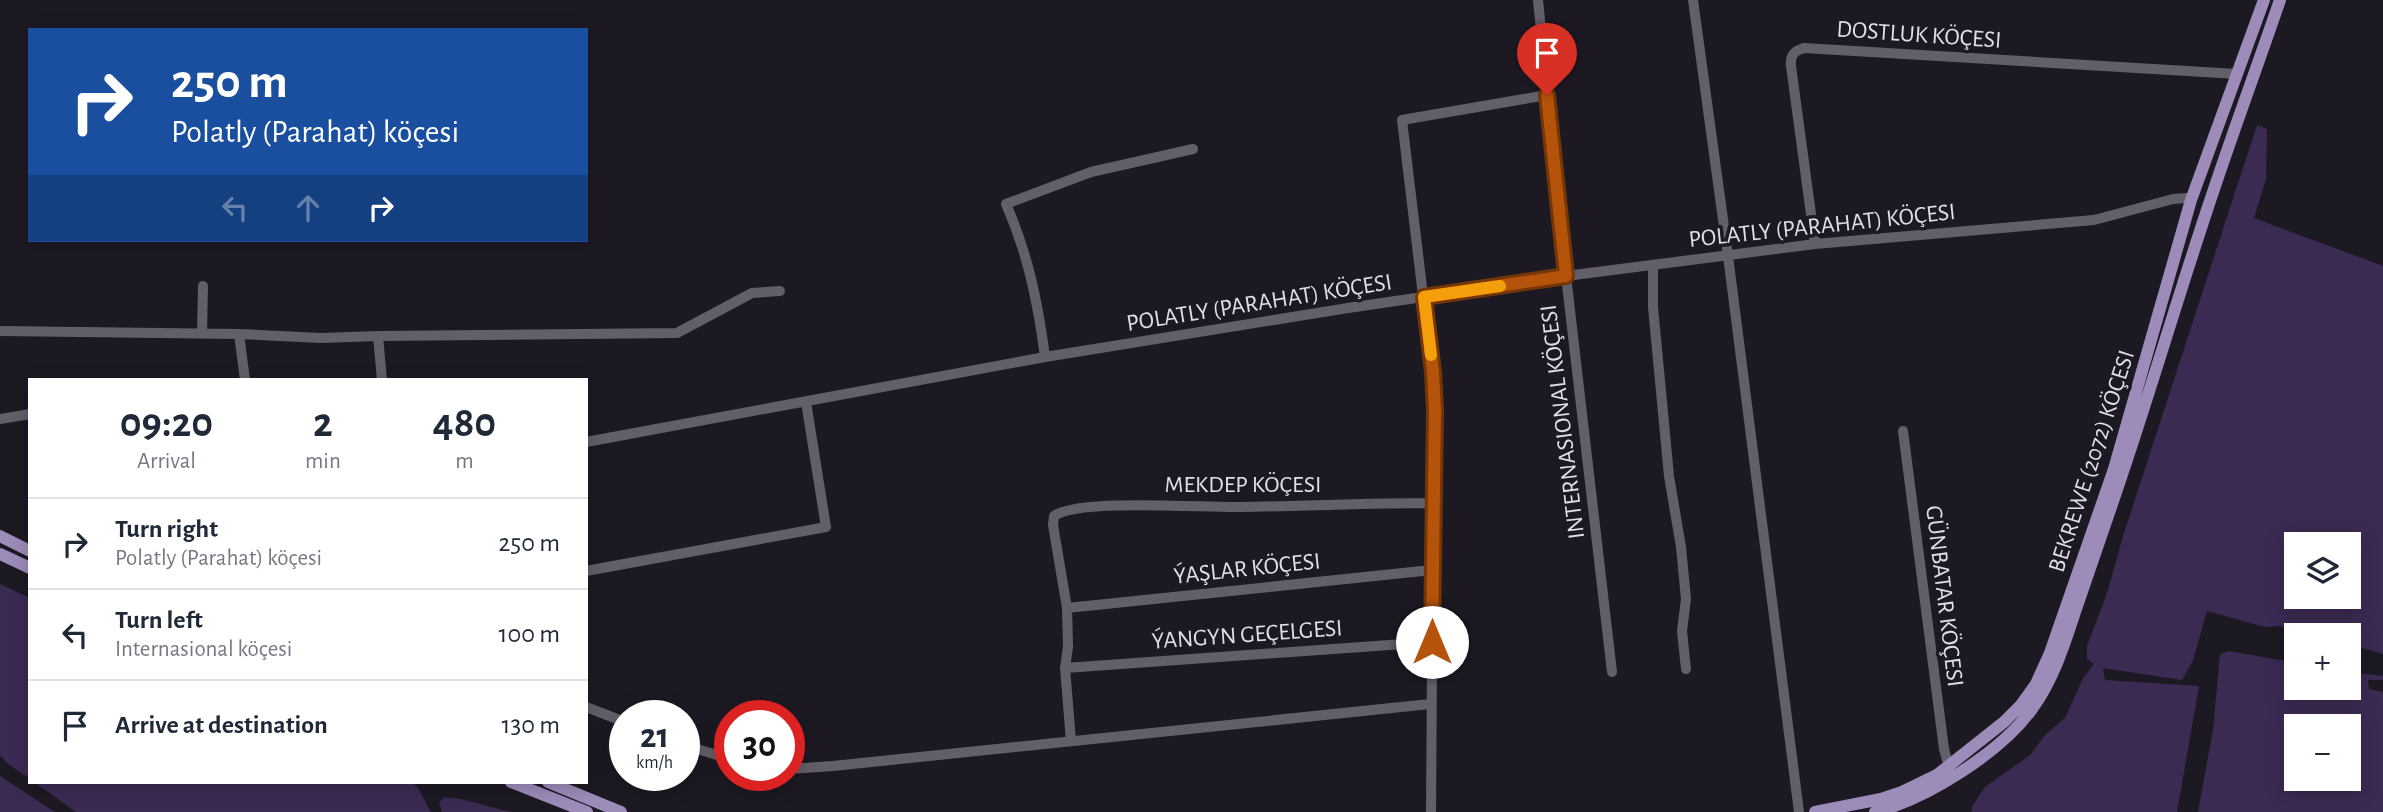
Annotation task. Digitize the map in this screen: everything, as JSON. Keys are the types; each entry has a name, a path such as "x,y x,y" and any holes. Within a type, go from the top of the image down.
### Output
{"main road":[{"name":"BEKREWE (2072) KÖÇESI","path":"1815,812 1881,799 1902,792 1949,767 1986,738 2021,705 2036,684 2050,653 2114,469 2191,200 2264,0"},
{"name":"BEKREWE (2072) KÖÇESI","path":"1875,812 1907,802 1942,785 1968,767 2014,729 2046,689 2119,484 2207,210 2280,0"},
{"path":"0,536 28,550"},
{"path":"0,554 28,567"},
{"path":"517,784 587,812"},
{"path":"553,784 621,812"}],"street":[{"name":"INTERNASIONAL KÖÇESI","path":"1538,0 1566,276 1612,672"},
{"path":"1693,0 1799,812"},
{"name":"DOSTLUK KÖÇESI","path":"1815,244 1790,59 1793,52 1804,48 2237,74"},
{"path":"1431,812 1434,388 1402,120 1547,95"},
{"path":"1045,358 1034,285 1018,231 1006,204 1091,172 1193,149"},
{"name":"POLATLY (PARAHAT) KÖÇESI","path":"588,442 1045,358 1424,297 1815,244 2094,220 2173,199 2191,200"},
{"path":"1653,265 1653,307 1669,476 1681,547 1686,599 1682,631 1686,669"},
{"path":"202,334 203,286"},
{"path":"0,331 239,334 321,338 677,333 752,293 780,291"},
{"path":"239,334 245,378"},
{"path":"379,336 382,378"},
{"path":"588,571 825,527 806,402"},
{"path":"0,419 28,414"},
{"name":"GÜNBATAR KÖÇESI","path":"1903,431 1944,749 1949,767"},
{"name":"MEKDEP KÖÇESI","path":"1067,608 1053,525 1055,516 1066,511 1094,507 1433,503"},
{"name":"ÝAŞLAR KÖÇESI","path":"1067,608 1432,570"},
{"path":"1067,608 1068,647 1065,668 1071,741"},
{"name":"ÝANGYN GEÇELGESI","path":"1065,668 1432,642"},
{"path":"805,768 1430,704"},
{"path":"588,708 609,716"}],"shaded area":[{"path":"2257,125 2267,129 2266,179 2254,218 2383,266 2383,654 2361,648 2361,623 2284,623 2284,627 2265,627 2207,611 2193,660 2182,680 2103,668 2105,680 2199,686 2177,812 1971,812 1985,787 2030,755 2045,735 2065,718 2083,678 2094,664 2087,659 2087,646 2107,593 2124,533"},
{"path":"0,584 28,597 28,778 0,755"},
{"path":"2229,651 2284,661 2284,700 2361,700 2361,673 2383,676 2383,680 2368,680 2369,689 2383,692 2383,812 2198,812 2213,730 2220,654"},
{"path":"0,776 55,812 0,812"},
{"path":"37,784 414,784 431,812 76,812"},
{"path":"444,797 512,812 442,812 439,803"}],"slow traffic":[{"path":"1431,355 1424,297 1500,286"}],"route":[{"path":"1432,642 1435,410 1424,297 1566,276 1547,95"}]}
